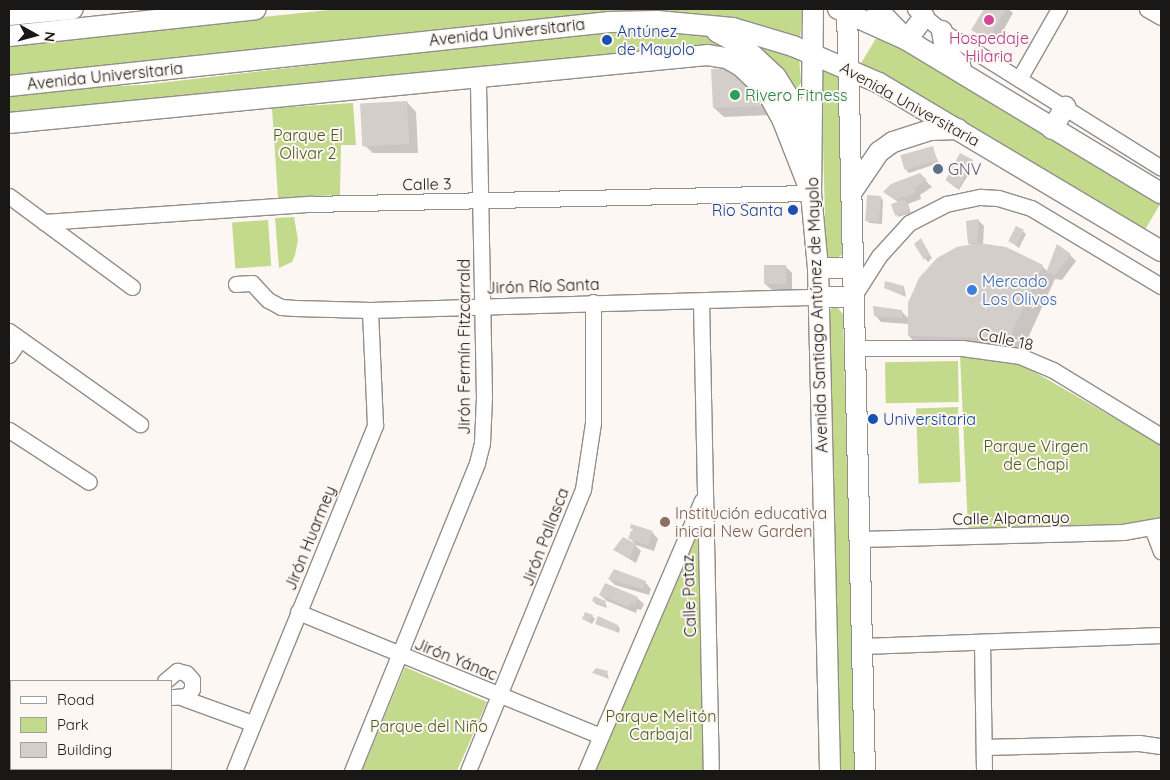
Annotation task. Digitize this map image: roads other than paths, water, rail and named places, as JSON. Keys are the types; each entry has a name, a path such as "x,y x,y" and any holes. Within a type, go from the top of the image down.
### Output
{"main road":[{"path":"9,15 73,9"},
{"path":"9,36 256,9"},
{"name":"Avenida Santiago Antúnez de Mayolo","path":"813,9 811,185 818,268 830,771"},
{"path":"877,9 907,40"},
{"path":"844,10 907,40 978,85 1161,194"},
{"path":"844,10 850,68 854,348 865,771"},
{"path":"907,40 920,13"},
{"name":"Avenida Universitaria","path":"9,86 628,20 704,25 757,34 850,68 958,129 1161,251"},
{"path":"704,25 743,46 788,93 805,135 811,185"},
{"path":"942,31 945,50 978,85"},
{"path":"9,123 707,55 727,58 741,66 766,90 783,121 811,185"},
{"path":"1052,129 1065,107"},
{"path":"851,193 879,152 894,142 930,130 958,129"},
{"path":"818,268 853,268"},
{"path":"818,297 853,297"}],"street":[{"path":"1019,79 1059,9"},
{"path":"1147,9 1161,17"},
{"path":"920,13 942,31 1161,168"},
{"name":"Jirón Fermín Fitzcarrald","path":"352,771 401,655 477,463 482,443 483,306 478,77"},
{"name":"Calle 3","path":"44,222 310,204 480,200 811,185"},
{"path":"9,196 132,287"},
{"path":"853,297 879,256 909,223 946,204 980,197 998,198 1031,208 1161,286"},
{"name":"Jirón Río Santa","path":"236,284 252,283 268,300 281,307 370,310 593,302 818,297"},
{"name":"Calle Pataz","path":"700,300 711,771"},
{"name":"Jirón Pallasca","path":"468,771 575,515 586,476 593,423 593,302"},
{"name":"Jirón Huarmey","path":"234,771 375,425 370,310"},
{"path":"9,355 14,335 140,424"},
{"name":"Calle 18","path":"854,348 962,348 1020,356 1054,370 1161,436"},
{"path":"9,430 90,482"},
{"path":"586,771 704,497"},
{"path":"1157,527 1161,551"},
{"name":"Calle Alpamayo","path":"860,539 1122,532 1157,527"},
{"name":"Jirón Yánac","path":"298,612 601,736"},
{"path":"863,646 1161,635"},
{"path":"982,642 984,771"},
{"path":"166,680 169,675 177,671 189,676 192,689 177,698"},
{"path":"177,698 252,723"},
{"path":"984,747 1139,743 1161,746"}],"place":[{"name":"Hospedaje Hilaria","path":"989,20"},
{"name":"Antúnez de Mayolo","path":"607,40"},
{"name":"Rivero Fitness","path":"735,95"},
{"name":"GNV","path":"938,169"},
{"name":"Rio Santa","path":"793,210"},
{"name":"Mercado Los Olivos","path":"972,290"},
{"name":"Universitaria","path":"873,419"},
{"name":"Institución educativa inicial New Garden","path":"665,522"}],"park label":[{"name":"Parque El Olivar 2","path":"308,144"},
{"name":"Parque Virgen de Chapi","path":"1036,455"},
{"name":"Parque Melitón Carbajal","path":"661,725"},
{"name":"Parque del Niño","path":"429,726"}]}
